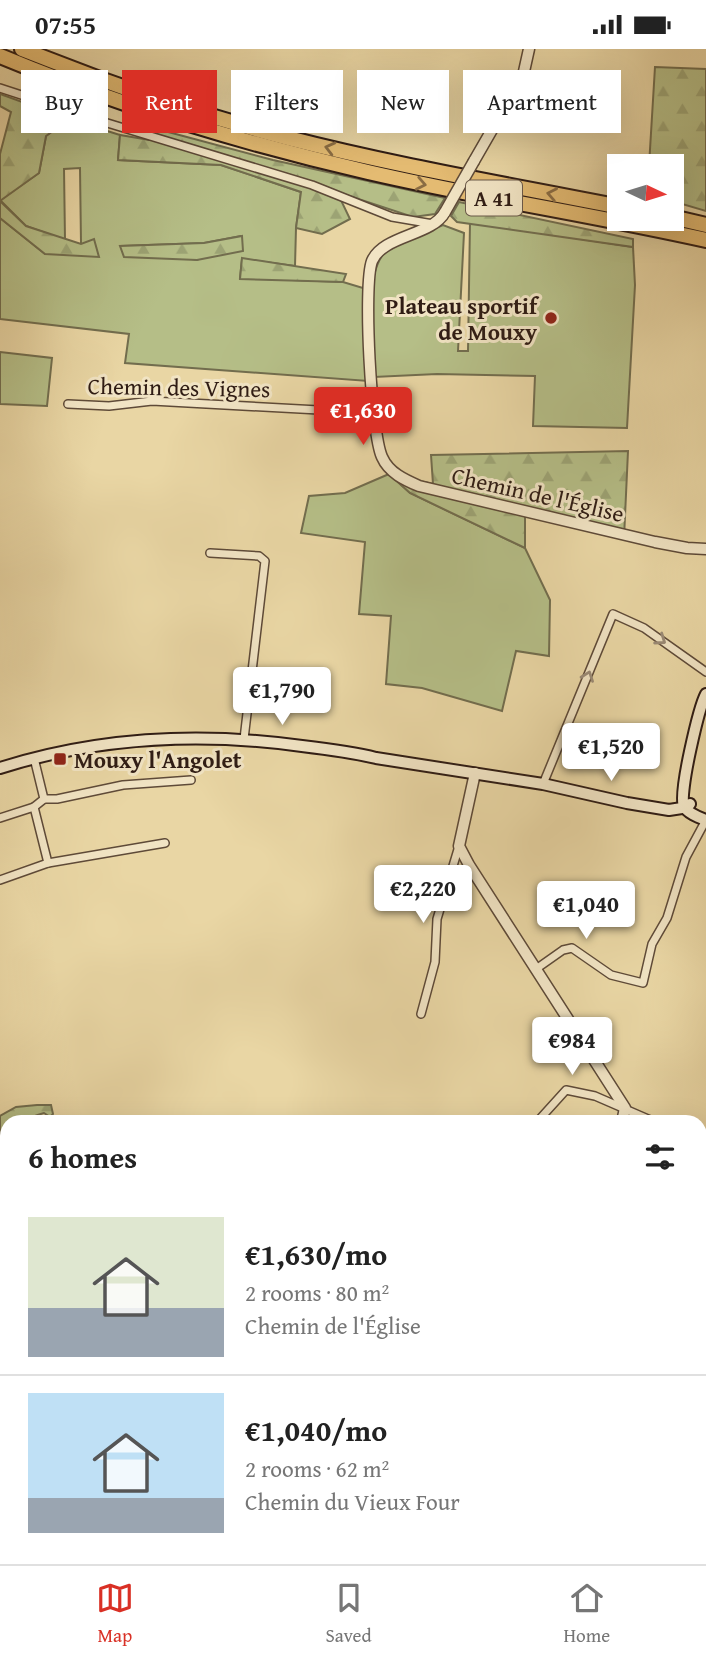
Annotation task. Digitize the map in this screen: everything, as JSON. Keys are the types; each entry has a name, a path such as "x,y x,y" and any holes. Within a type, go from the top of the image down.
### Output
{"highway":[{"name":"A 41","path":"22,49 163,101 288,138 607,204"},
{"name":"A 41","path":"0,56 36,70"},
{"path":"0,63 23,70"},
{"name":"A 41","path":"108,97 201,129 325,162 706,240"},
{"path":"684,220 706,225"}],"main road":[{"path":"706,694 699,714 682,797 687,806 706,818"},
{"path":"0,768 128,740 244,739 356,753 543,784 669,810 687,806"}],"street":[{"name":"Chemin de l'Église","path":"529,49 523,76 442,218 391,243 373,259 367,290 374,413 382,458 392,471 404,479 443,492 655,542 706,549"},
{"path":"0,87 104,123 312,185 392,217 433,224"},
{"name":"Chemin des Vignes","path":"68,404 109,406 152,401 374,413"},
{"path":"210,553 259,556 265,561 244,739"},
{"path":"543,784 613,614 644,628 706,672"},
{"path":"35,761 44,799"},
{"path":"421,1014 435,962 437,919 459,846 475,773"},
{"path":"0,818 34,807 44,799 57,799 123,785 191,781"},
{"path":"34,807 48,863"},
{"path":"536,969 564,950 572,948 611,975 643,983 652,944 667,918 686,857 706,818"},
{"path":"0,880 48,863 165,843"},
{"path":"459,846 625,1108 624,1115"},
{"path":"543,1115 566,1090 595,1096 640,1115"}],"green space":[{"path":"655,67 706,69 706,211 684,205 684,154 650,154"},
{"path":"0,94 21,102 21,133 50,133 46,136 39,173 0,201 0,154 11,112 0,106"},
{"path":"108,131 120,135 118,160 221,165 301,192 295,266 242,259 240,278 343,282 363,288 368,381 125,363 129,334 0,319 0,218 45,254 81,244 80,168 64,169 65,240 26,226 0,200 39,173 46,136 50,133","holes":["241,236 197,260 120,246 204,243"]},
{"path":"154,133 172,133 273,160 445,198 435,214 413,217 337,192 350,219 322,234 296,228 301,192 221,165 118,160 120,135 149,140"},
{"path":"0,201 26,226 81,244 94,239 99,257 45,254 0,218"},
{"path":"459,202 633,239 633,247 457,222 451,216"},
{"name":"Plateau sportif de Mouxy","path":"470,222 633,247 635,285 627,428 533,426 535,376 437,374 374,377 372,287 382,256 392,246 443,225 464,233 458,351 468,351"},
{"path":"242,236 243,251 197,260 124,257 120,246 204,243"},
{"path":"242,258 346,274 343,282 240,279"},
{"path":"0,352 52,358 47,406 0,404"},
{"path":"628,451 624,538 525,516 525,548 410,493 389,474 433,484 431,455"},
{"path":"389,474 410,493 525,548 550,600 549,656 516,651 502,711 422,688 386,684 391,616 359,614 365,542 301,533 309,496 345,493"},
{"path":"51,1105 53,1114 2,1115 16,1107"}],"place":[{"name":"Plateau sportif de Mouxy","path":"551,318"},
{"name":"Mouxy l'Angolet","path":"60,759"}]}
